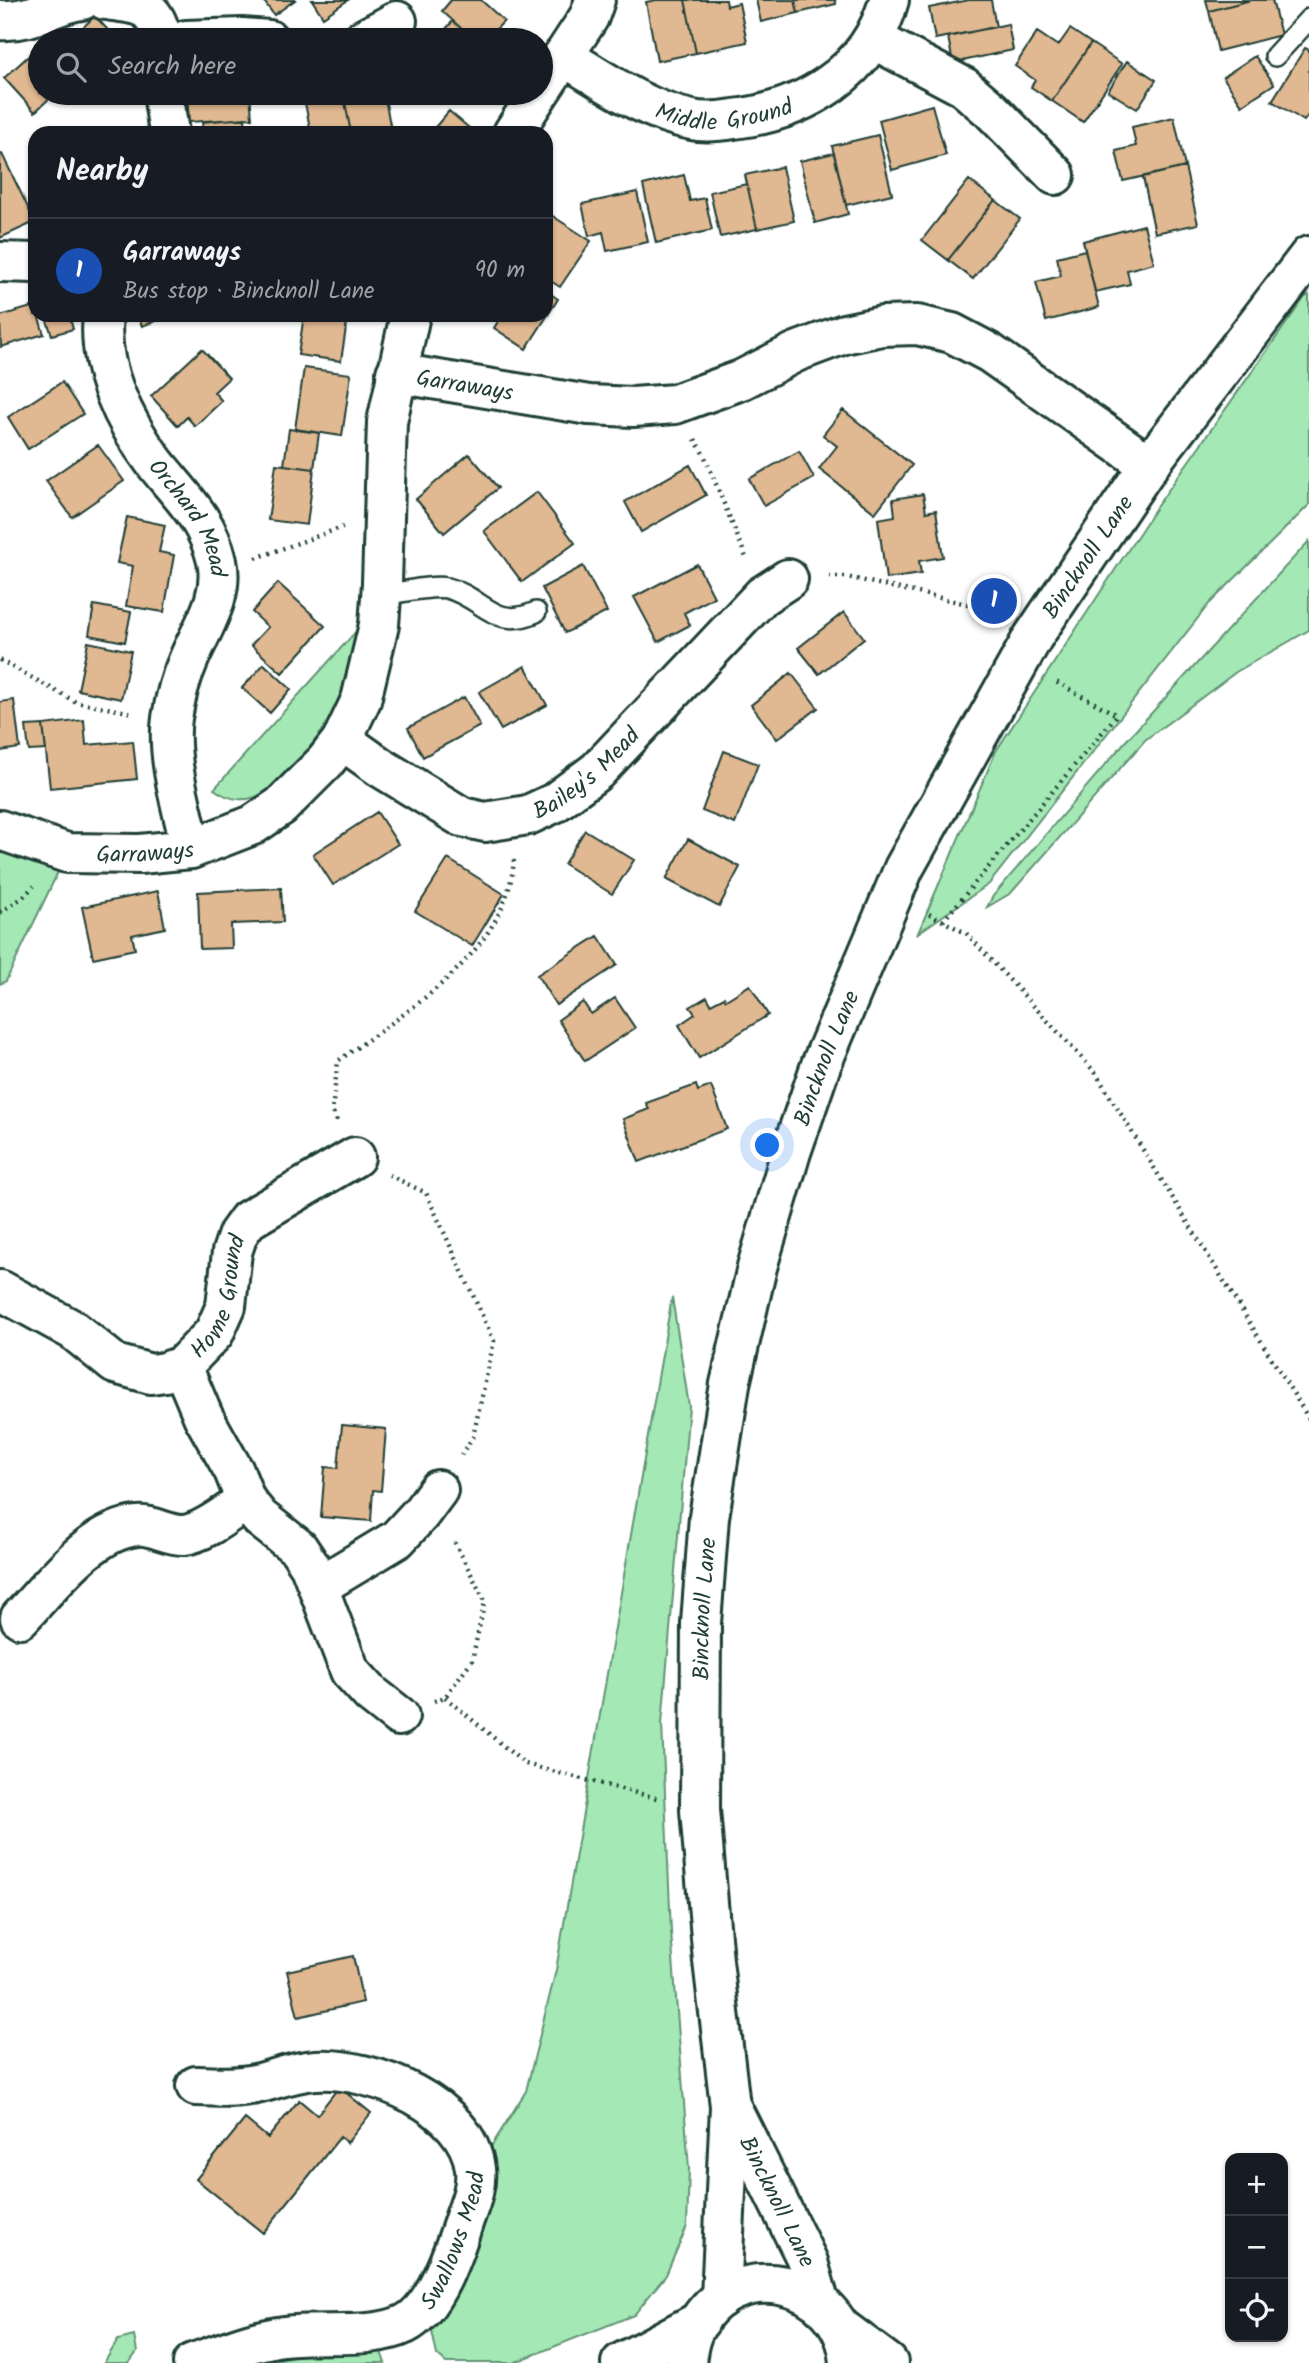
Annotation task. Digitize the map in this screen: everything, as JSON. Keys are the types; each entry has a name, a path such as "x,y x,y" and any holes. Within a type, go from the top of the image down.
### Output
{"street":[{"path":"0,20 15,21 82,0"},
{"path":"105,0 141,5 153,13 158,28"},
{"path":"553,72 589,17 594,0"},
{"name":"Middle Ground","path":"563,57 632,97 664,112 694,121 755,116 785,108 837,81 873,39 889,0"},
{"path":"383,28 397,20"},
{"path":"873,39 964,87 991,110 1055,175"},
{"path":"165,105 168,126"},
{"path":"518,126 531,105"},
{"name":"Bincknoll Lane","path":"686,2363 693,2332 710,2309 730,2106 714,1973 700,1810 702,1610 709,1517 730,1384 757,1267 791,1152 821,1065 904,868 1026,650 1149,465 1309,256"},
{"path":"0,262 28,263"},
{"name":"Orchard Mead","path":"103,322 106,361 119,401 142,445 190,503 202,522 211,541 219,572 217,593 187,662 172,720 175,769 191,849"},
{"name":"Garraways","path":"0,830 67,853 140,854 191,849 253,825 281,806 325,762 342,740 361,700 374,650 382,595 387,422 408,322"},
{"name":"Garraways","path":"396,373 589,405 633,407 675,404 741,380 796,352 844,334 882,326 917,325 952,333 990,353 1149,465"},
{"name":"Bailey's Mead","path":"342,740 380,767 462,817 485,822 528,815 554,803 597,771 775,587"},
{"name":"Home Ground","path":"0,1290 73,1330 115,1364 151,1374 182,1366 214,1333 226,1306 232,1252 238,1234 248,1220 355,1157"},
{"name":"Home Ground","path":"182,1366 203,1416 234,1471 246,1501 260,1518 298,1548 310,1566 350,1671 371,1694 399,1716"},
{"path":"319,1586 397,1539 438,1490"},
{"path":"20,1618 69,1566 97,1541 114,1532 138,1525 184,1535 209,1524 246,1501"},
{"name":"Swallows Mead","path":"192,2363 254,2342 282,2336 388,2330 406,2323 421,2313 435,2290 462,2227 475,2188 475,2167 464,2140 444,2115 398,2085 348,2070 317,2070 289,2073 260,2083 229,2087 196,2086"},
{"name":"Bincknoll Lane","path":"730,2106 808,2262 837,2331"},
{"path":"621,2363 739,2289 760,2284 776,2284 805,2292 837,2331 887,2363"}],"lane":[{"path":"1275,56 1309,19"},
{"path":"382,595 443,587 462,593 493,614 509,619 536,612"}],"path":[{"path":"675,404 775,587 846,577 994,610 1026,650 1117,715 943,921"},
{"path":"219,572 384,512"},
{"path":"0,660 76,702 172,720"},
{"path":"399,1716 445,1697 472,1660 485,1601 448,1529 438,1490 473,1437 494,1340 426,1194 355,1157 332,1110 338,1061 433,992 465,962 496,919 510,891 515,859 502,820"},
{"path":"892,895 966,933 1095,1072 1309,1419"},
{"path":"445,1697 525,1764 700,1810"}],"green space":[{"path":"1309,295 1309,505 1209,604 989,884 918,933 996,751 1157,506"},
{"path":"1309,541 1309,630 1236,672 1145,740 1011,893 987,907 993,896 1124,743"},
{"path":"359,628 348,678 338,707 323,735 298,766 268,791 253,797 232,798 214,789"},
{"path":"0,830 67,853 6,981 0,984"},
{"path":"672,1297 689,1406 662,1724 671,1932 689,2169 687,2226 666,2275 634,2315 513,2363 446,2363 437,2355 431,2327 489,2150 526,2091 556,1970"},
{"path":"134,2336 137,2352 129,2363 104,2363 118,2340"},
{"path":"378,2343 385,2363 263,2363 306,2353"}],"building":[{"path":"263,0 295,0 274,15"},
{"path":"312,0 348,0 323,17"},
{"path":"451,0 481,0 504,21 497,28 461,28 442,11"},
{"path":"685,0 696,53 657,61 646,2"},
{"path":"685,0 726,0 727,6 739,3 747,42 696,53"},
{"path":"756,0 795,0 798,13 761,22"},
{"path":"795,0 835,0 836,4 798,13"},
{"path":"969,0 991,0 996,27 935,39 929,8"},
{"path":"1206,0 1251,0 1209,11"},
{"path":"1251,0 1272,0 1281,35 1218,51 1209,11"},
{"path":"95,16 106,28 82,28"},
{"path":"453,21 461,28 447,28"},
{"path":"1008,24 1013,50 953,63 948,37"},
{"path":"1070,29 1091,43 1052,101 1031,87 1035,80 1015,66 1037,32 1058,46"},
{"path":"1091,43 1122,64 1083,122 1052,101"},
{"path":"1305,48 1309,50 1309,114 1304,121 1272,101"},
{"path":"28,56 28,104 4,78"},
{"path":"1255,56 1274,84 1242,105 1223,77"},
{"path":"1127,61 1156,80 1137,109 1108,91"},
{"path":"29,105 42,105 35,112"},
{"path":"188,105 251,105 252,118 189,122"},
{"path":"305,105 346,105 350,126 310,126"},
{"path":"346,105 386,105 390,126 350,126"},
{"path":"932,105 946,155 892,170 879,120"},
{"path":"449,111 467,126 436,126"},
{"path":"1174,117 1185,167 1123,181 1116,151 1136,146 1132,127"},
{"path":"245,118 246,126 202,126 202,122"},
{"path":"878,135 892,194 846,205 832,146"},
{"path":"834,153 848,214 815,223 800,161"},
{"path":"2,154 28,208 28,225 0,238"},
{"path":"782,167 794,221 757,229 745,175"},
{"path":"1185,167 1198,224 1155,233 1143,177"},
{"path":"684,175 690,201 705,198 712,230 656,243 643,185"},
{"path":"969,180 995,200 948,260 922,240"},
{"path":"747,184 757,229 720,237 710,192"},
{"path":"637,192 648,242 607,251 603,232 589,236 582,204"},
{"path":"995,200 1020,219 973,279 948,260"},
{"path":"553,216 591,241 560,287 553,282"},
{"path":"1144,225 1154,263 1127,270 1130,284 1095,292 1083,241"},
{"path":"1085,250 1099,307 1046,321 1036,282 1061,276 1057,257"},
{"path":"28,308 28,322 40,322 44,334 1,347 0,316"},
{"path":"47,322 71,322 73,329 52,335"},
{"path":"303,322 347,322 341,361 298,355"},
{"path":"498,322 543,322 526,349 494,328"},
{"path":"202,349 229,378 214,392 222,401 195,426 187,417 178,426 151,396"},
{"path":"304,368 351,374 342,436 295,429"},
{"path":"62,382 83,414 28,449 8,417"},
{"path":"843,410 912,465 875,513 819,469 837,446 823,435"},
{"path":"289,429 319,433 314,469 284,465"},
{"path":"98,445 124,481 72,517 46,481"},
{"path":"799,451 814,478 764,506 749,479"},
{"path":"469,454 498,488 444,533 416,499"},
{"path":"276,464 314,469 307,525 268,520"},
{"path":"690,465 706,495 641,532 625,502"},
{"path":"537,492 575,543 522,582 484,531"},
{"path":"923,494 926,512 936,510 943,557 919,561 921,574 886,579 878,519 895,516 893,499"},
{"path":"127,517 165,525 159,552 174,555 164,612 126,606 133,566 117,563"},
{"path":"697,564 714,597 684,613 690,625 658,642 634,597"},
{"path":"583,566 607,612 565,633 542,588"},
{"path":"278,583 325,626 282,673 251,645 268,627 252,612"},
{"path":"94,605 131,612 125,642 89,635"},
{"path":"844,612 864,638 819,674 798,648"},
{"path":"88,642 131,651 121,699 78,690"},
{"path":"264,664 291,689 270,713 242,688"},
{"path":"525,666 547,705 501,730 479,692"},
{"path":"791,673 818,708 777,739 751,705"},
{"path":"464,697 480,726 423,757 408,728"},
{"path":"14,700 20,748 0,751 0,702"},
{"path":"84,720 86,745 133,741 137,779 50,788 43,725"},
{"path":"43,725 46,750 29,751 26,726"},
{"path":"724,751 758,764 735,824 702,811"},
{"path":"377,812 398,844 333,885 313,854"},
{"path":"585,830 634,860 612,894 564,864"},
{"path":"688,839 740,867 719,907 666,879"},
{"path":"448,859 504,894 472,946 415,911"},
{"path":"281,888 283,922 231,924 232,948 200,949 198,892"},
{"path":"158,891 165,928 132,935 135,949 93,958 82,907"},
{"path":"598,936 617,965 556,1005 537,975"},
{"path":"750,985 768,1015 699,1058 679,1025 695,1014 690,1007 707,997 711,1004 724,997 726,1000"},
{"path":"615,998 635,1028 585,1061 558,1020 583,1002 591,1014"},
{"path":"696,1085 698,1091 711,1086 727,1129 639,1162 623,1119 649,1109 646,1103"},
{"path":"342,1425 386,1429 381,1491 373,1490 371,1521 321,1517 325,1467 338,1468"},
{"path":"353,1956 363,2002 298,2017 287,1971"},
{"path":"339,2087 371,2113 347,2143 340,2137 263,2233 196,2179 245,2119 268,2138 299,2100 317,2115"}],"place":[{"name":"Garraways","path":"994,601"}]}
